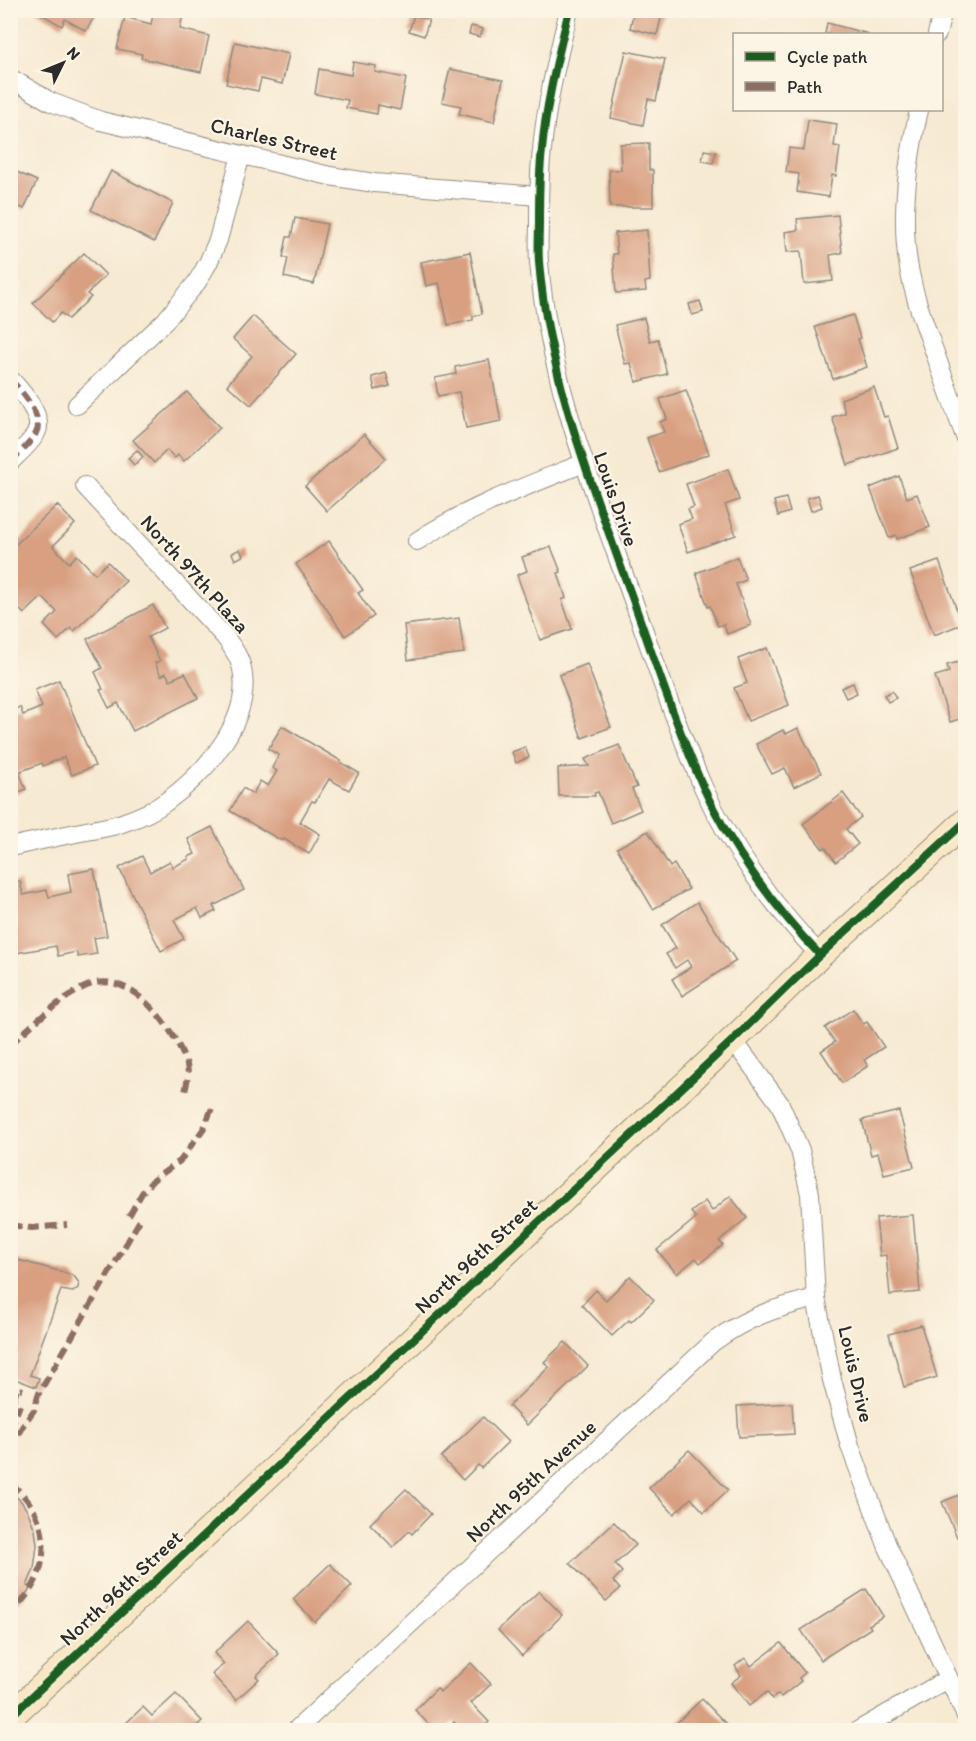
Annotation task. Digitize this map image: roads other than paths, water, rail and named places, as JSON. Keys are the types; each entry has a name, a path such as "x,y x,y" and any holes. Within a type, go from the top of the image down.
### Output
{"street":[{"name":"Louis Drive","path":"569,10 548,108 542,148 539,196 539,260 549,333 564,397 584,463 677,722 705,790 725,829 752,870 778,906 820,955"},
{"path":"937,33 943,10"},
{"name":"Charles Street","path":"10,78 51,102 101,121 330,176 374,183 539,196"},
{"path":"919,111 906,188 906,247 919,309 966,439"},
{"path":"77,405 165,321 197,282 218,240 241,155"},
{"path":"10,379 21,390 34,411 38,426 36,433 10,462"},
{"path":"417,541 477,507 584,463"},
{"name":"North 97th Plaza","path":"10,847 121,824 153,810 191,782 212,759 240,710 244,690 242,669 237,654 225,638 85,486"},
{"name":"North 96th Street","path":"10,1717 734,1040 820,955 966,821"},
{"name":"Louis Drive","path":"734,1040 780,1104 800,1150 810,1194 816,1298 832,1380 850,1446 887,1545 966,1716"},
{"name":"North 95th Avenue","path":"296,1731 712,1342 756,1315 816,1298"},
{"path":"859,1731 948,1679"}]}
